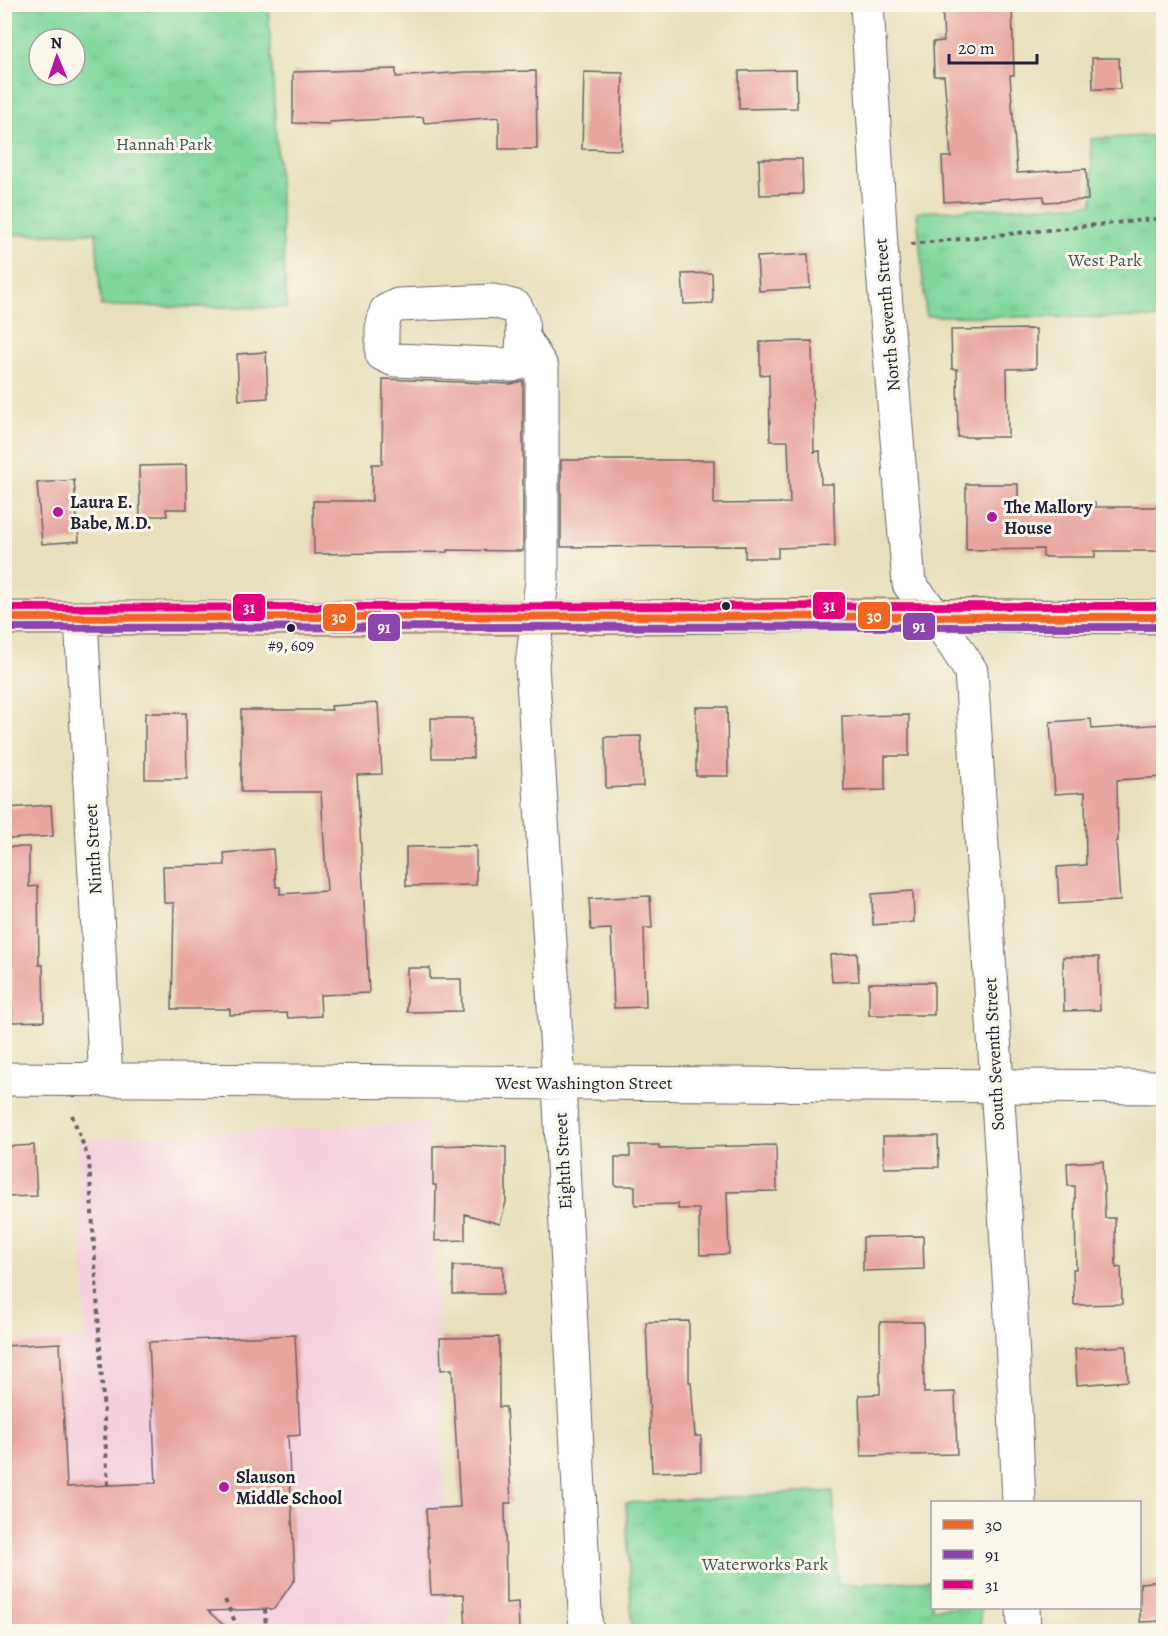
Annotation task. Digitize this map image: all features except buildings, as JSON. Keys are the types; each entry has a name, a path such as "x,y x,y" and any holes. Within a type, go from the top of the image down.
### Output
{"main road":[{"path":"4,618 935,615 1164,617"}],"street":[{"name":"North Seventh Street","path":"867,4 881,246 909,584 935,615"},
{"name":"Eighth Street","path":"523,336 542,368 542,580 531,665 559,1083 586,1632"},
{"name":"South Seventh Street","path":"935,615 971,671 1010,1292 1019,1501"},
{"name":"Ninth Street","path":"81,618 106,1080"},
{"name":"West Washington Street","path":"4,1079 1164,1087"},
{"path":"1023,1609 1024,1632"}],"path":[{"path":"118,4 144,9 222,4"},
{"path":"881,246 1164,218"},
{"path":"72,1115 89,1160 108,1485"},
{"path":"225,1600 237,1626 237,1632"},
{"path":"265,1609 266,1632"}],"shaded area":[{"name":"Slauson Middle School","path":"427,1123 450,1631 5,1631 4,1342 86,1338 78,1139"}],"green space":[{"name":"Hannah Park","path":"43,4 268,5 287,308 101,306 96,233 5,235 5,8"},
{"name":"West Park","path":"1163,135 1163,318 926,316 917,212 1093,204 1091,139"},
{"name":"Waterworks Park","path":"833,1491 838,1585 931,1580 931,1609 980,1609 981,1631 632,1631 626,1503"}],"transit line":[{"name":"31","path":"4,608 1164,606"},
{"name":"30","path":"4,618 1164,617"},
{"name":"91","path":"4,628 1164,627"}],"place":[{"name":"Laura E. Babe, M.D.","path":"58,512"},
{"name":"The Mallory House","path":"992,517"},
{"name":"#9, 609","path":"291,628"},
{"name":"Slauson Middle School","path":"224,1487"}]}
